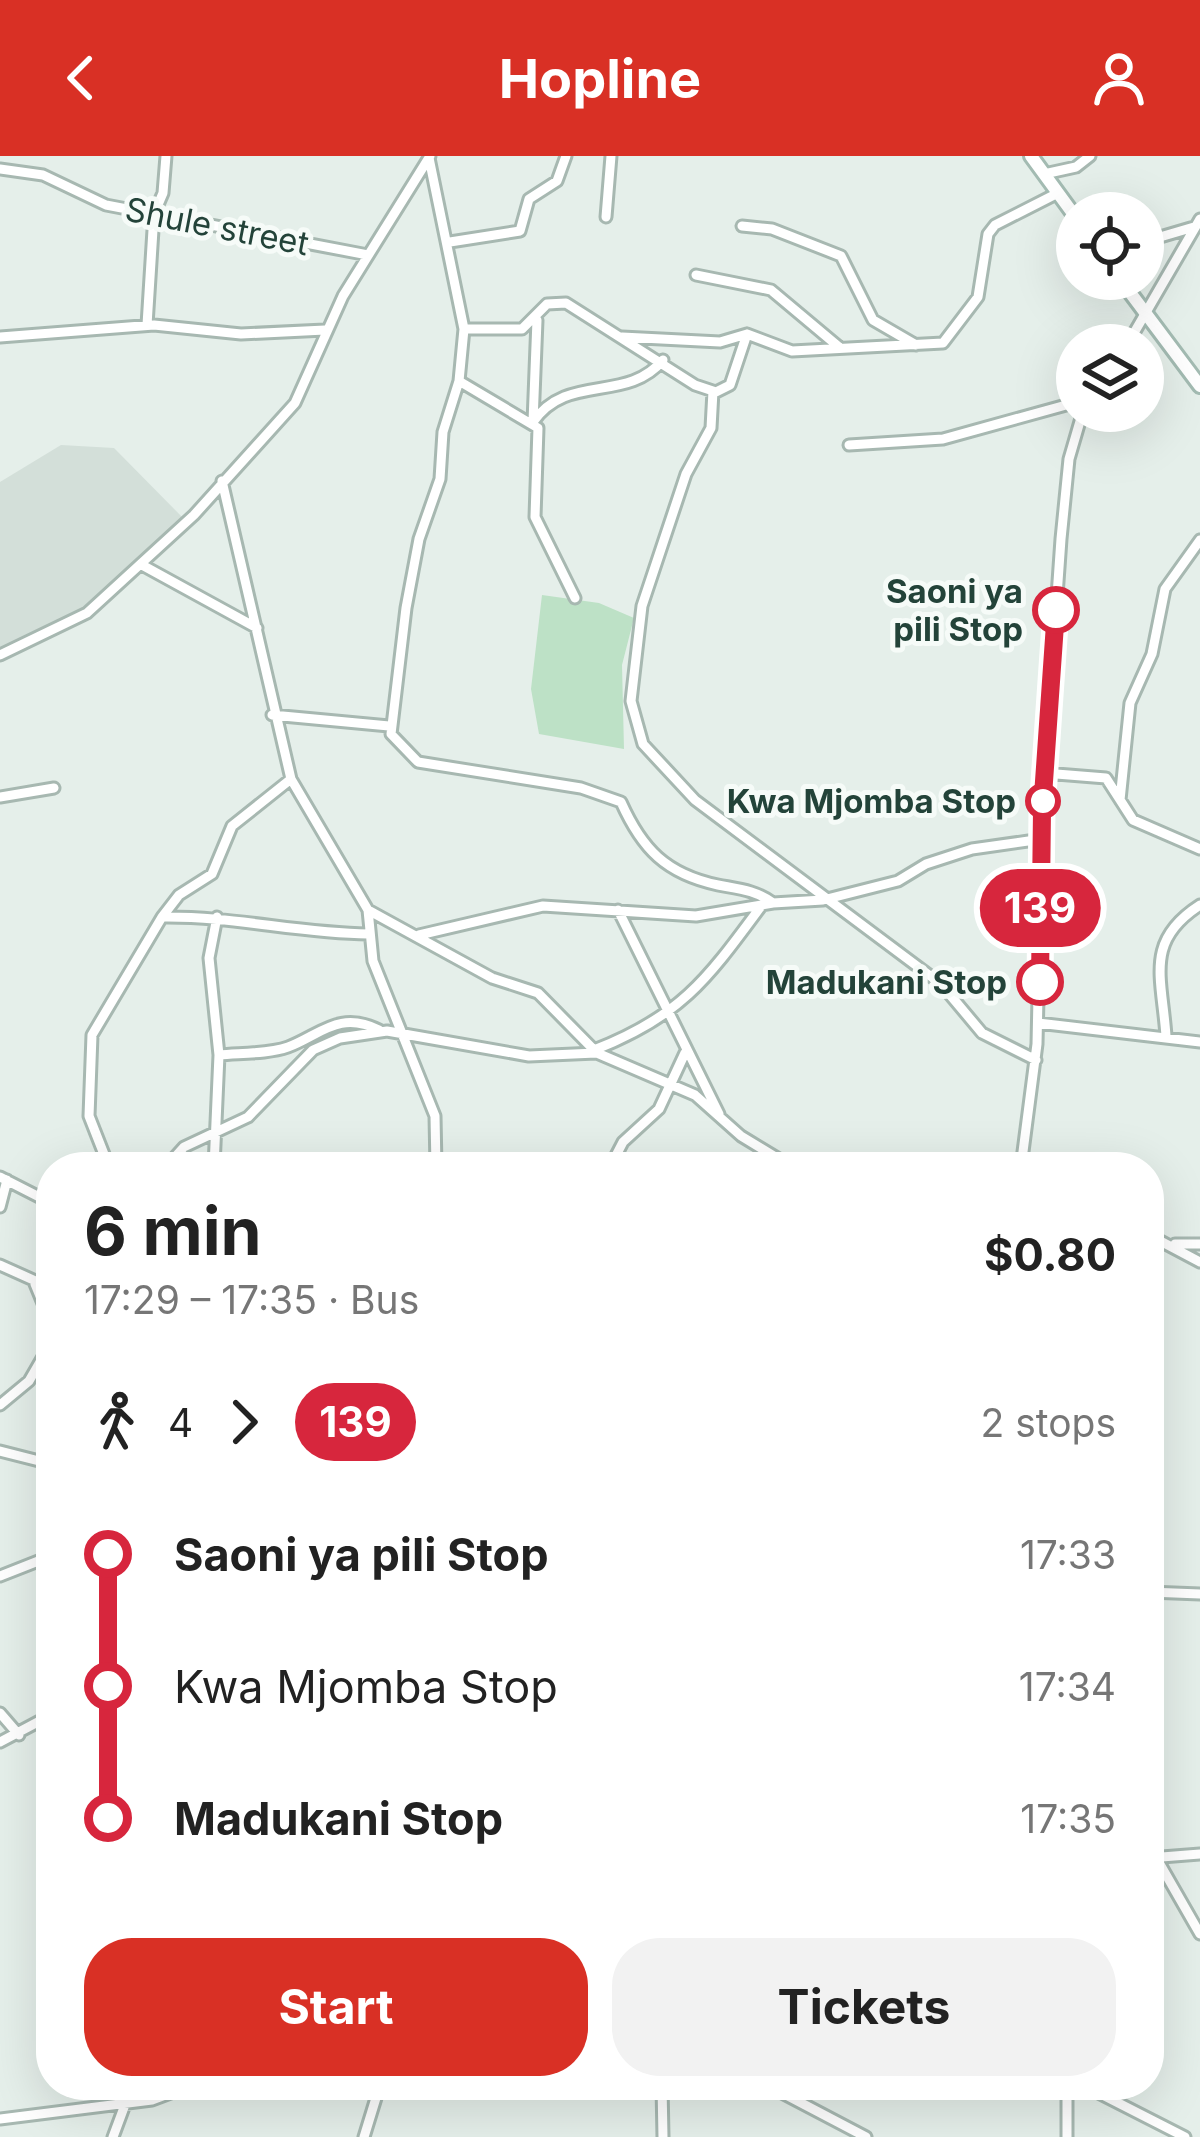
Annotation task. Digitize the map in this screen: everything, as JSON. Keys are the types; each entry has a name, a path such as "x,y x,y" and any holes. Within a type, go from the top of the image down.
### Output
{"street":[{"path":"147,325 154,214 163,193 166,156"},
{"path":"450,242 520,231 529,199 557,181 566,156"},
{"path":"606,217 610,156"},
{"path":"1031,156 1057,192"},
{"path":"1043,174 1076,167 1090,156"},
{"path":"389,726 410,583 440,479 443,432 459,381 464,329 450,242 429,157"},
{"path":"0,656 87,613 142,565 295,403 325,330 429,157"},
{"name":"Shule street","path":"0,169 43,175 106,205 368,255"},
{"path":"620,337 720,342 747,334 761,336 783,350 945,341 978,297 988,235 994,225 1056,194"},
{"path":"1164,235 1197,223"},
{"path":"1142,324 1197,223"},
{"path":"742,226 772,229 841,256 873,320 916,345"},
{"path":"696,275 771,290 838,346"},
{"path":"1136,300 1200,386"},
{"path":"575,598 538,530 533,422 537,320 547,304 566,303 713,392"},
{"path":"464,329 511,332 537,320"},
{"path":"0,337 147,325 241,334 325,330"},
{"path":"713,392 730,385 747,334"},
{"path":"533,422 553,398 624,384 663,360"},
{"path":"459,381 492,404 533,422"},
{"path":"713,392 711,428 686,474 648,580 636,635 632,720 652,758 683,791 941,984 982,1033 1036,1060"},
{"path":"849,445 944,439 1056,408"},
{"path":"1023,1152 1036,1060 1044,773 1069,459 1077,432"},
{"path":"222,482 272,715 291,779 368,910 368,934 398,1032 435,1116 436,1152"},
{"path":"1120,800 1130,703 1151,654 1165,590 1200,541"},
{"path":"142,565 256,628"},
{"path":"272,715 389,726 418,762 581,788 621,802 652,857 704,881 751,890 768,904"},
{"path":"1044,773 1098,775 1133,820 1200,849"},
{"path":"103,1152 89,1116 92,1035 162,916 179,895 212,874 232,826 291,779"},
{"path":"0,797 54,788"},
{"path":"419,935 543,906 696,916 824,900 898,880 972,849 1042,839"},
{"path":"180,1152 215,1136 266,1102 321,1045 398,1032 529,1056 595,1051 628,1037 700,990 768,904"},
{"path":"1166,1036 1160,946 1172,927 1200,905"},
{"path":"368,910 492,978 538,993 595,1051 669,1088 695,1095 770,1152"},
{"path":"618,910 685,1053 724,1121"},
{"path":"162,916 218,917 296,931 368,934"},
{"path":"214,1152 219,1055 209,958 218,917"},
{"path":"1038,1023 1200,1042"},
{"path":"219,1055 288,1047 320,1026 367,1024 382,1032"},
{"path":"618,1152 658,1109 685,1053"},
{"path":"0,1207 3,1179 36,1196"},
{"path":"1164,1240 1200,1262"},
{"path":"1174,1244 1200,1244"},
{"path":"0,1265 35,1284"},
{"path":"0,1405 36,1369"},
{"path":"0,1451 36,1460"},
{"path":"0,1576 36,1562"},
{"path":"1164,1593 1200,1594"},
{"path":"0,1713 19,1735"},
{"path":"0,1742 36,1724"},
{"path":"1164,1858 1200,1855"},
{"path":"1164,1877 1200,1934"},
{"path":"0,2119 154,2100"},
{"path":"364,2137 375,2100"},
{"path":"662,2100 662,2137"},
{"path":"796,2100 866,2137"},
{"path":"1067,2100 1067,2137"},
{"path":"1112,2100 1185,2137"},
{"path":"113,2137 126,2102"}],"shaded area":[{"path":"61,445 114,448 184,519 84,608 0,651 0,482"}],"green space":[{"path":"542,595 599,603 634,618 622,665 624,749 539,734 531,689"}],"bus line":[{"name":"139","path":"1040,982 1042,810 1056,610"}],"place":[{"name":"Saoni ya pili Stop","path":"1056,610"},
{"name":"Kwa Mjomba Stop","path":"1043,801"},
{"name":"Madukani Stop","path":"1040,982"}]}
